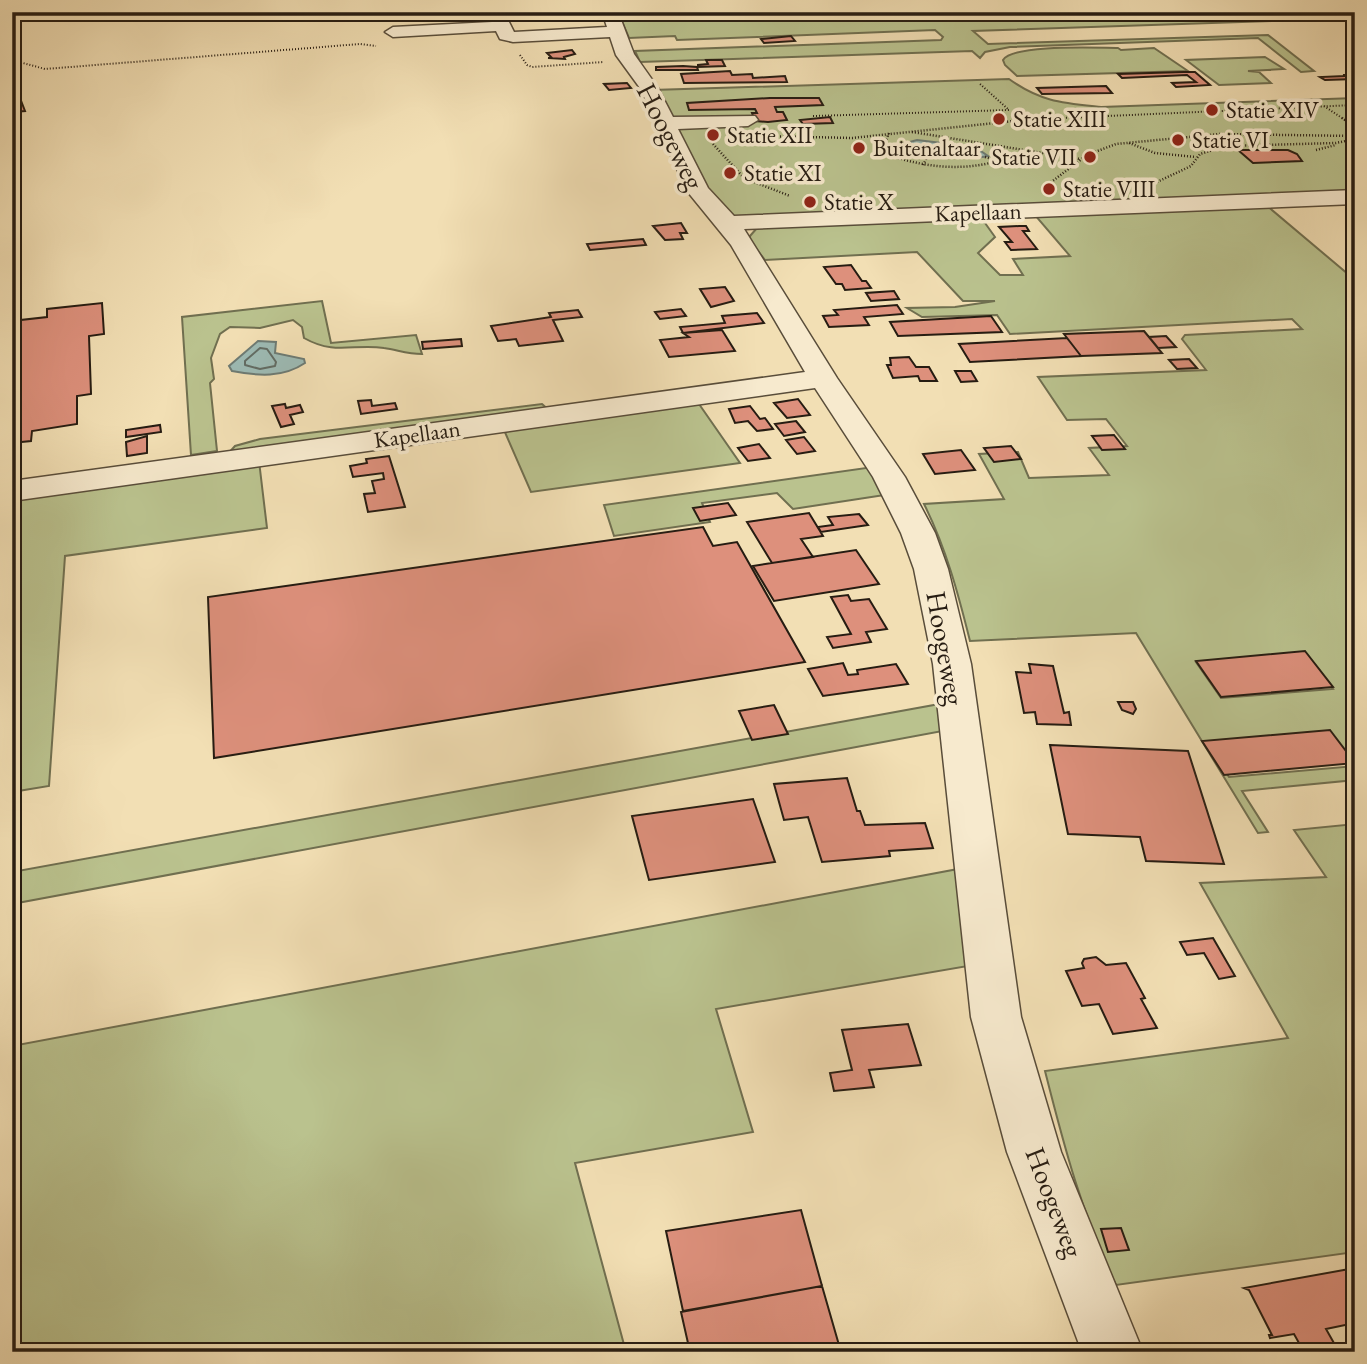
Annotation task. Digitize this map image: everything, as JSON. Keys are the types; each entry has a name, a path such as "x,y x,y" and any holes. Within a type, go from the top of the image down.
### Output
{"street":[{"name":"Hoogeweg","path":"610,12 629,60 649,88 667,122 698,191 727,223 912,517 931,569 952,664 996,1017 1034,1152 1112,1352"},
{"path":"400,14 401,17 504,27 617,32"},
{"path":"393,32 504,27"},
{"path":"667,122 712,130"},
{"name":"Kapellaan","path":"727,223 1355,197"},
{"name":"Kapellaan","path":"12,491 823,378"}],"path":[{"path":"504,27 527,65 532,67 629,60"},
{"path":"12,60 45,69 360,44 374,44 380,51"},
{"path":"813,116 1009,110 979,83"},
{"path":"758,136 852,138 1028,119 1355,105"},
{"path":"1324,106 1355,127"},
{"path":"712,130 712,142 733,164 740,176 790,196"},
{"path":"904,131 1080,159"},
{"path":"890,133 881,152 923,165 982,165 1003,162 1024,150"},
{"path":"1044,187 1057,181 1094,150 1128,142 1184,136 1320,134 1355,138"},
{"path":"1316,150 1355,138"},
{"path":"1128,142 1155,153 1196,157 1226,146 1343,142"},
{"path":"923,165 928,156 937,157 936,159"},
{"path":"985,157 1003,162"},
{"path":"1172,204 1159,193 1156,183 1191,166 1196,157"}],"green space":[{"path":"618,12 1319,12 1331,19 973,31 988,44 1268,35 1314,71 1301,72 1258,38 1010,47 985,52 980,58 972,51 640,62 635,51 941,40 943,37 935,30 677,40 675,36 629,38"},
{"path":"1154,48 1188,71 1017,76 1003,60 1022,51 1038,49"},
{"path":"1265,57 1284,69 1248,71 1259,72 1271,83 1219,85 1186,60"},
{"path":"1009,79 1042,97 1101,107 1355,98 1355,196 730,219 704,191 653,90"},
{"path":"1266,205 1355,280 1355,764 1331,733 1208,744 1229,777 1355,766 1355,780 1242,791 1268,832 1258,833 1136,633 970,641 945,554 924,504 1004,499 979,454 1018,452 1029,478 1109,475 1089,448 1127,446 1106,419 1067,420 1038,377 1206,370 1182,339 1185,335 1302,329 1292,319 1010,334 997,315 922,317 907,308 955,307 995,301 963,301 917,252 765,260 750,241 750,236 757,228 980,216 995,237 978,253 1000,275 1023,275 1013,259 1070,256 1034,214","holes":["1306,653 1333,689 1221,698 1196,662"]},
{"path":"322,301 331,343 416,335 422,354 373,347 326,346 304,338 302,327 293,320 260,328 230,327 220,334 211,358 214,379 210,383 217,451 191,455 182,317"},
{"path":"542,404 550,411 227,455 235,446 260,439"},
{"path":"699,404 740,463 531,492 504,430"},
{"path":"259,461 267,528 65,556 49,786 12,792 12,496"},
{"path":"873,467 891,494 793,509 777,493 702,503 710,522 614,536 604,505"},
{"path":"945,703 948,730 12,904 12,872"},
{"path":"1355,824 1355,1252 1116,1285 1084,1206 1045,1071 1288,1038 1200,883 1326,877 1294,830"},
{"path":"958,869 968,966 716,1009 753,1132 575,1163 626,1352 12,1352 12,1046"}],"water":[{"path":"917,140 975,147 988,156 943,156 918,152 902,144"},
{"path":"258,341 276,342 275,353 304,359 305,363 288,371 270,374 232,371 229,366"}],"building":[{"path":"791,36 795,41 764,43 761,39"},
{"path":"572,50 575,54 564,57 565,59 548,58 552,58 547,53"},
{"path":"706,60 722,60 725,66 698,67 708,64"},
{"path":"656,67 697,67 698,70 656,70"},
{"path":"730,71 732,75 752,74 753,78 785,76 787,82 684,83 681,74"},
{"path":"1195,72 1210,85 1176,87 1172,83 1196,82 1187,75 1122,78 1118,74"},
{"path":"1343,75 1355,76 1355,79 1325,80 1320,77 1345,76"},
{"path":"13,80 25,111 12,112"},
{"path":"627,83 631,88 609,90 604,84"},
{"path":"1106,86 1112,93 1042,94 1037,88"},
{"path":"819,98 823,105 775,107 777,112 783,112 787,120 768,122 755,121 752,113 757,113 755,109 689,110 687,103"},
{"path":"830,117 833,123 803,124 800,120"},
{"path":"1238,150 1288,150 1297,154 1302,161 1253,163"},
{"path":"681,223 687,233 680,233 683,239 665,240 653,226"},
{"path":"1026,226 1029,231 1023,231 1037,249 1011,250 1005,242 1012,242 999,227"},
{"path":"643,239 646,245 590,250 587,244"},
{"path":"851,265 862,281 866,281 871,288 845,290 842,284 836,284 824,267"},
{"path":"725,287 734,301 711,307 700,289"},
{"path":"894,291 899,299 871,301 866,293"},
{"path":"102,303 104,334 89,336 91,394 77,396 77,424 32,431 31,441 12,443 12,321 47,317 47,309"},
{"path":"897,305 903,314 864,317 869,325 829,327 823,316 838,315 834,310"},
{"path":"681,309 686,316 660,319 655,312"},
{"path":"578,310 582,317 553,320 563,341 519,346 516,339 498,341 491,326 551,317 549,313"},
{"path":"757,313 764,323 683,333 680,327 725,323 722,316"},
{"path":"991,316 1002,332 898,336 890,322"},
{"path":"722,330 735,351 669,357 660,340 689,337 683,333"},
{"path":"1144,331 1162,353 1081,356 1064,334"},
{"path":"1166,336 1176,347 1158,348 1149,337"},
{"path":"1067,338 1081,356 970,362 959,344"},
{"path":"461,339 462,346 423,349 422,342"},
{"path":"909,357 916,367 929,367 937,381 920,381 918,376 893,378 887,365 891,365 890,358"},
{"path":"1189,359 1197,368 1177,369 1169,360"},
{"path":"955,371 971,371 977,381 961,382"},
{"path":"798,399 810,415 787,418 774,403"},
{"path":"371,400 372,406 395,403 397,409 361,414 358,401"},
{"path":"285,404 286,408 300,405 303,412 290,415 294,424 281,427 272,406"},
{"path":"750,406 760,419 765,418 773,429 757,431 748,421 735,423 729,409"},
{"path":"796,421 805,432 784,436 775,424"},
{"path":"160,425 161,432 126,437 126,430"},
{"path":"1114,435 1125,449 1102,450 1092,436"},
{"path":"147,436 147,453 127,456 126,442"},
{"path":"804,437 815,451 797,454 786,440"},
{"path":"759,444 770,458 748,461 738,448"},
{"path":"1011,446 1021,459 994,462 984,448"},
{"path":"961,450 975,470 935,474 923,454"},
{"path":"389,456 405,507 368,512 364,494 375,493 372,481 384,479 383,473 353,477 350,466 367,463 366,459"},
{"path":"728,503 736,515 700,521 693,508"},
{"path":"809,513 823,536 801,539 813,557 772,563 747,522"},
{"path":"859,514 868,525 821,532 818,527 833,525 828,517"},
{"path":"703,527 713,546 737,542 805,662 214,758 208,597"},
{"path":"856,550 879,584 774,601 753,566"},
{"path":"848,595 851,601 869,599 887,629 866,632 871,642 833,648 827,637 851,634 831,597"},
{"path":"1305,651 1333,687 1221,697 1196,661"},
{"path":"843,663 848,675 858,674 857,670 896,664 908,684 823,696 808,669"},
{"path":"1029,664 1053,666 1064,713 1069,712 1071,725 1037,724 1035,712 1024,713 1016,672 1031,673"},
{"path":"1118,702 1133,702 1136,709 1133,714 1122,710"},
{"path":"774,705 788,734 752,740 739,711"},
{"path":"1330,730 1355,763 1224,775 1202,741"},
{"path":"1050,745 1188,751 1224,864 1146,861 1140,837 1068,834"},
{"path":"847,778 857,811 860,811 865,825 925,823 933,848 889,851 890,856 822,862 808,817 784,820 774,784"},
{"path":"753,799 775,862 649,880 632,816"},
{"path":"1213,938 1235,976 1219,979 1204,953 1187,955 1180,942"},
{"path":"1096,957 1106,965 1126,963 1157,1028 1113,1034 1099,1004 1082,1006 1066,971 1084,968 1084,959"},
{"path":"908,1024 921,1065 869,1070 874,1087 834,1091 830,1073 852,1070 842,1030"},
{"path":"801,1210 822,1286 683,1311 666,1231"},
{"path":"1121,1228 1129,1250 1108,1252 1101,1229"},
{"path":"1355,1268 1355,1323 1326,1329 1339,1352 1304,1352 1294,1334 1270,1338 1269,1335 1272,1335 1249,1290 1244,1288"},
{"path":"822,1286 841,1352 690,1352 681,1312"}],"place":[{"name":"Statie XIV","path":"1212,110"},
{"name":"Statie XIII","path":"999,119"},
{"name":"Statie XII","path":"713,135"},
{"name":"Statie VI","path":"1178,140"},
{"name":"Buitenaltaar","path":"859,148"},
{"name":"Statie VII","path":"1090,157"},
{"name":"Statie XI","path":"730,173"},
{"name":"Statie VIII","path":"1049,189"},
{"name":"Statie X","path":"810,202"}]}
